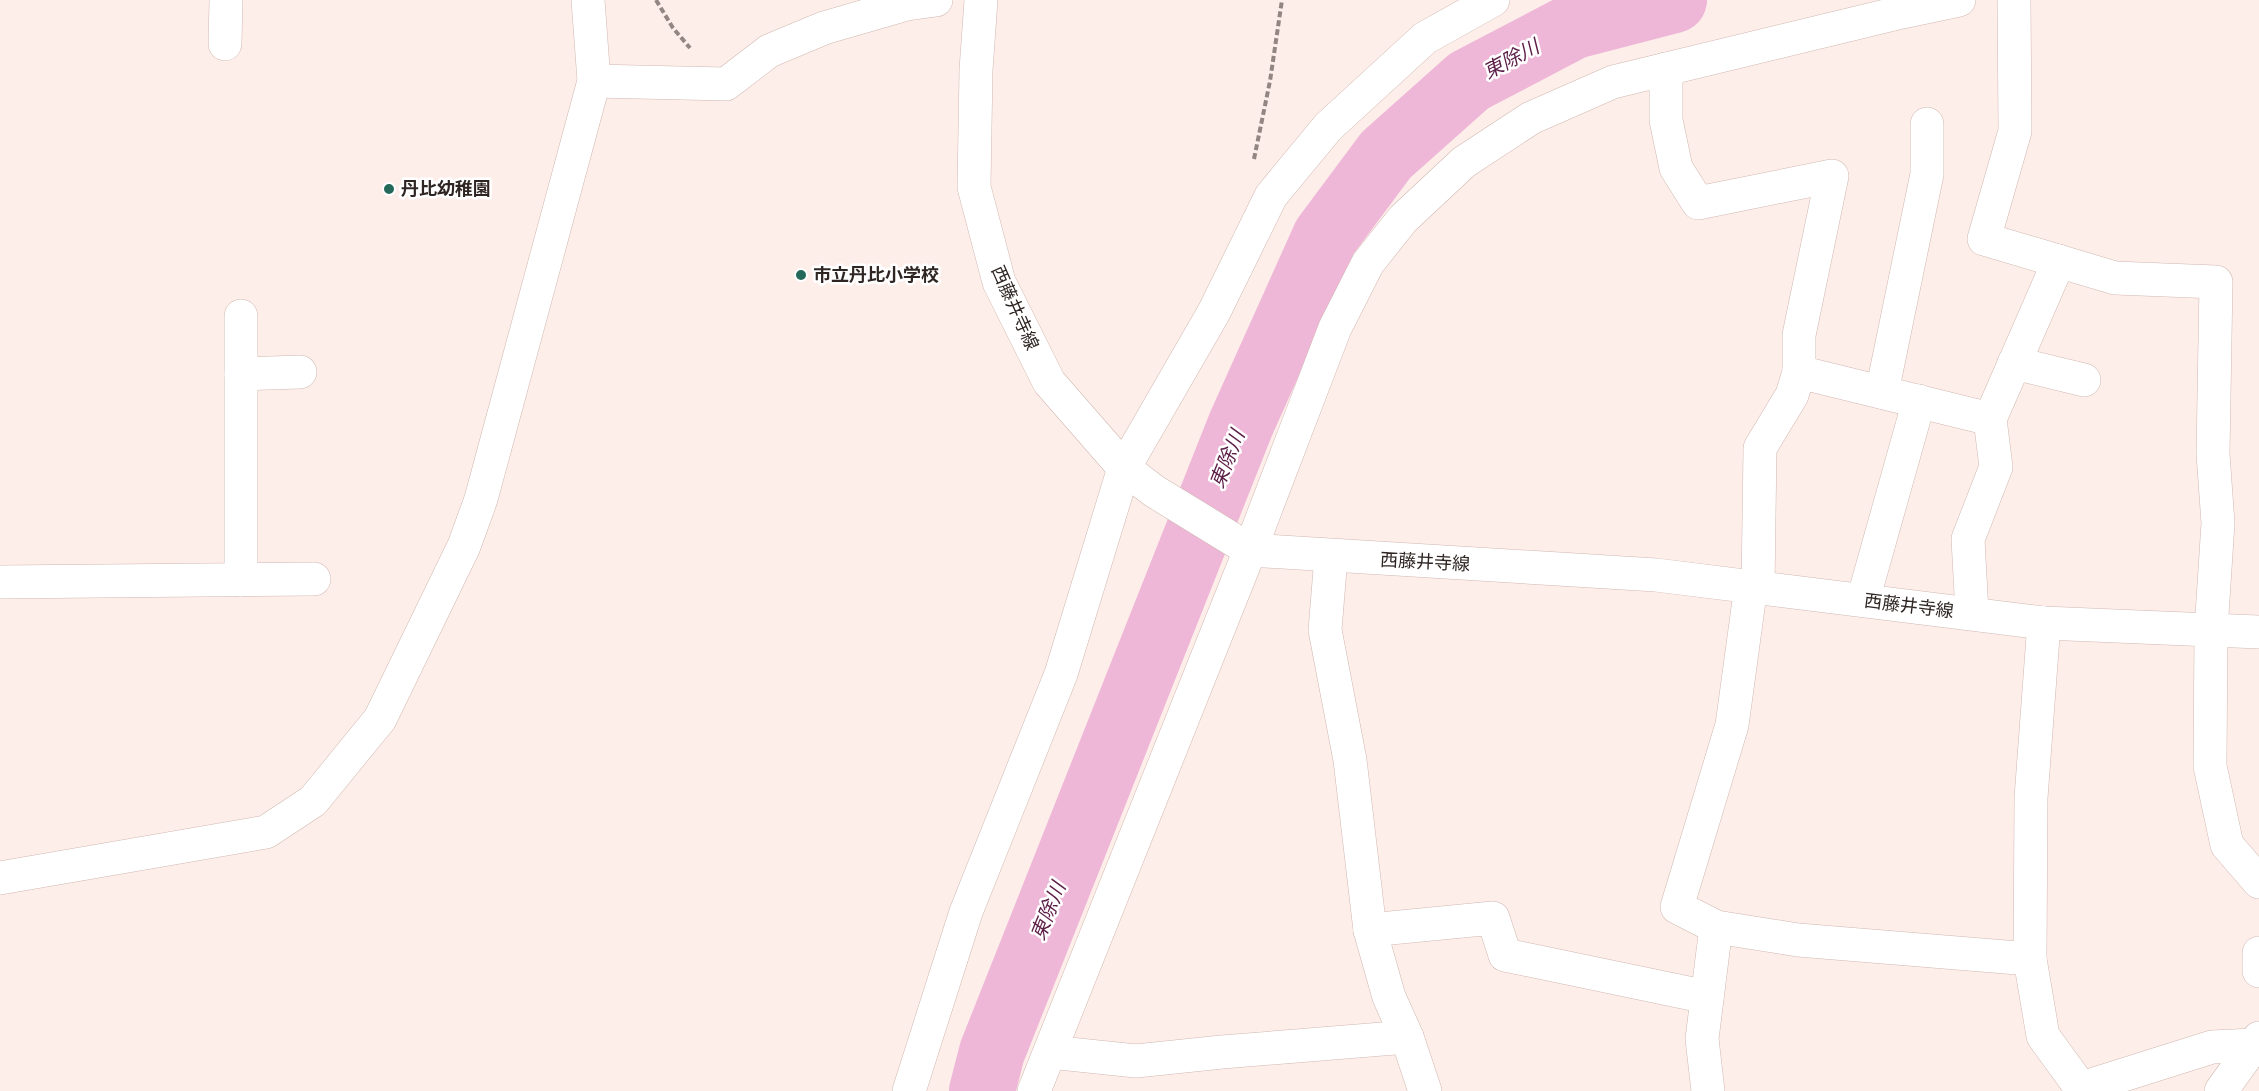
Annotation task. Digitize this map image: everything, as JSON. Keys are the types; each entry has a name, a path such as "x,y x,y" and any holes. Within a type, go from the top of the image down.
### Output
{"street":[{"path":"225,44 226,0"},
{"path":"0,878 266,832 313,801 380,719 464,546 481,499 594,81 588,0"},
{"path":"594,81 726,84 769,51 824,28 908,4 936,0"},
{"name":"西藤井寺線","path":"981,0 976,70 974,187 999,282 1049,382 1124,468 1154,491 1250,550 1331,557 1656,574 2044,623 2259,632"},
{"path":"909,1091 966,912 1062,674 1124,468 1214,312 1271,196 1328,127 1425,38 1493,0"},
{"path":"1034,1091 1250,550 1335,328 1368,263 1403,219 1464,162 1531,118 1613,82 1959,0"},
{"path":"2014,0 2015,131 1984,239 2115,278 2216,282 2213,454 2218,523 2211,630 2210,766 2228,845 2259,882"},
{"path":"1666,69 1666,120 1676,168 1698,203 1832,176 1799,335 1798,372 1792,395 1760,447 1755,586 1732,725 1677,907 1716,927 1798,940 2030,958"},
{"path":"1882,392 1927,174 1927,124"},
{"path":"1972,613 1968,539 1996,467 1990,419 2059,261"},
{"path":"241,316 241,580"},
{"path":"2014,363 2084,380"},
{"path":"241,374 300,372"},
{"path":"1798,372 1990,419"},
{"path":"1863,600 1919,401"},
{"path":"1331,557 1325,630 1350,760 1370,930 1389,997 1407,1037 1425,1091"},
{"path":"0,582 314,579"},
{"path":"2044,623 2031,798 2030,958 2043,1036 2083,1089 2212,1047 2257,1042"},
{"path":"1370,930 1493,918 1505,955 1707,997"},
{"path":"1708,1091 1702,1039 1716,927"},
{"path":"2259,953 2259,971"},
{"path":"1050,1052 1136,1061 1407,1037"},
{"path":"2221,1091 2257,1042"}],"path":[{"path":"656,0 673,28 721,84"},
{"path":"1261,216 1250,179 1270,81 1282,0"}],"waterway":[{"name":"東除川","path":"982,1091 992,1052 1241,424 1325,237 1386,155 1469,81 1574,26 1674,0"}],"place":[{"name":"丹比幼稚園","path":"389,189"},
{"name":"市立丹比小学校","path":"801,275"}]}
